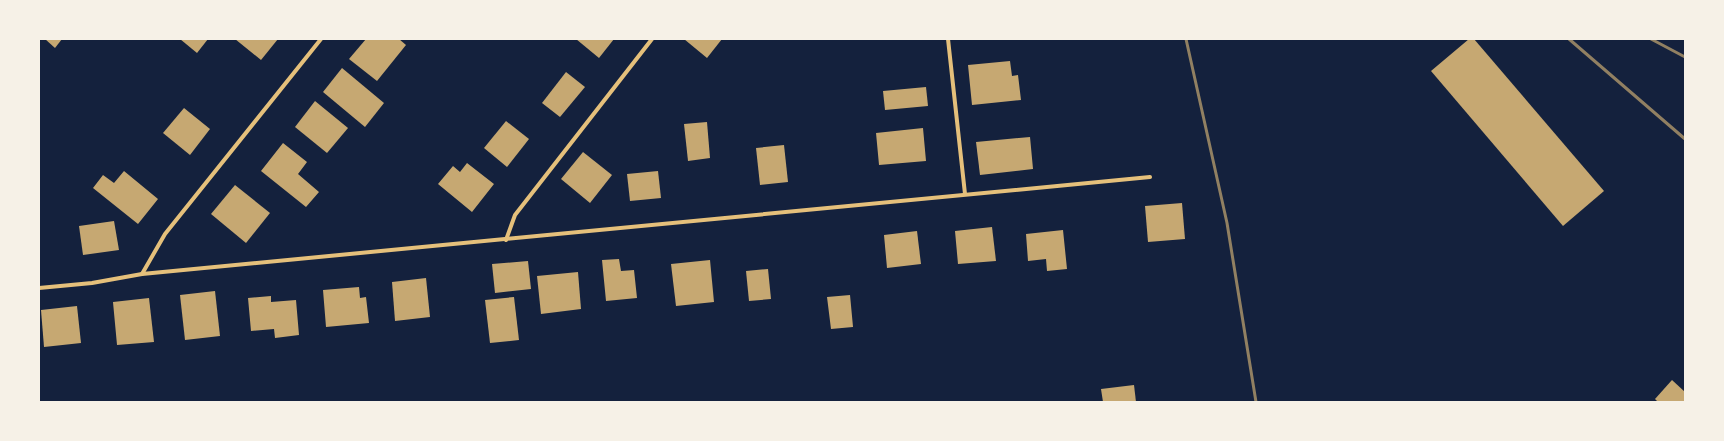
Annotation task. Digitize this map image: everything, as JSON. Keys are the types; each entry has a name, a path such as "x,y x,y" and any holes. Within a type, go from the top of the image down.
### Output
{"street":[{"path":"142,274 166,234 321,39"},
{"path":"506,240 515,215 652,39"},
{"path":"948,39 965,194"},
{"path":"39,288 92,283 142,274 1150,177"}],"building":[{"path":"45,39 62,39 55,48"},
{"path":"180,39 208,39 197,53"},
{"path":"235,39 278,39 261,60"},
{"path":"366,39 399,39 406,45 377,81 349,59"},
{"path":"576,39 614,39 599,58"},
{"path":"684,39 722,39 707,58"},
{"path":"1469,39 1474,39 1604,191 1563,226 1431,71"},
{"path":"1010,61 1012,76 1018,75 1021,100 972,105 968,65"},
{"path":"342,68 384,103 365,127 323,92"},
{"path":"566,72 585,87 560,117 542,103"},
{"path":"926,87 928,106 885,110 883,91"},
{"path":"315,101 348,128 327,153 295,127"},
{"path":"184,108 210,129 190,155 163,133"},
{"path":"506,121 529,139 507,167 484,148"},
{"path":"707,122 710,158 688,161 684,124"},
{"path":"923,128 926,161 879,165 876,133"},
{"path":"1030,137 1033,169 980,175 976,142"},
{"path":"283,143 307,162 298,174 319,192 306,207 261,171"},
{"path":"784,145 788,182 760,185 756,148"},
{"path":"583,152 612,175 590,203 561,179"},
{"path":"467,163 494,184 472,212 438,184 453,166 460,172"},
{"path":"124,171 158,199 138,224 93,188 103,175 114,183"},
{"path":"658,171 661,198 630,201 627,174"},
{"path":"235,185 270,213 246,243 211,214"},
{"path":"1182,203 1185,239 1148,242 1145,206"},
{"path":"114,221 119,250 83,255 79,226"},
{"path":"992,227 996,261 958,264 955,231"},
{"path":"1063,230 1067,269 1047,271 1046,259 1028,261 1026,234"},
{"path":"917,231 921,264 887,268 884,235"},
{"path":"619,259 621,271 634,270 637,298 606,301 602,260"},
{"path":"710,260 714,302 676,306 671,264"},
{"path":"528,261 531,289 495,293 492,264"},
{"path":"768,269 771,299 749,301 746,271"},
{"path":"578,272 581,309 541,314 537,276"},
{"path":"426,278 430,317 395,321 392,282"},
{"path":"359,287 360,298 366,297 369,323 326,327 323,290"},
{"path":"215,291 220,336 185,340 180,295"},
{"path":"850,295 853,327 831,329 827,297"},
{"path":"271,296 271,302 296,300 299,335 275,338 274,329 251,331 248,298"},
{"path":"514,297 519,340 490,343 485,300"},
{"path":"149,298 154,342 117,345 113,302"},
{"path":"77,306 81,343 44,347 41,310"},
{"path":"1672,380 1685,392 1685,402 1658,402 1655,399"},
{"path":"1134,385 1136,402 1103,402 1101,389"}],"railway":[{"path":"1186,39 1227,223 1256,402"},
{"path":"1569,39 1685,139"},
{"path":"1651,39 1685,57"}]}
